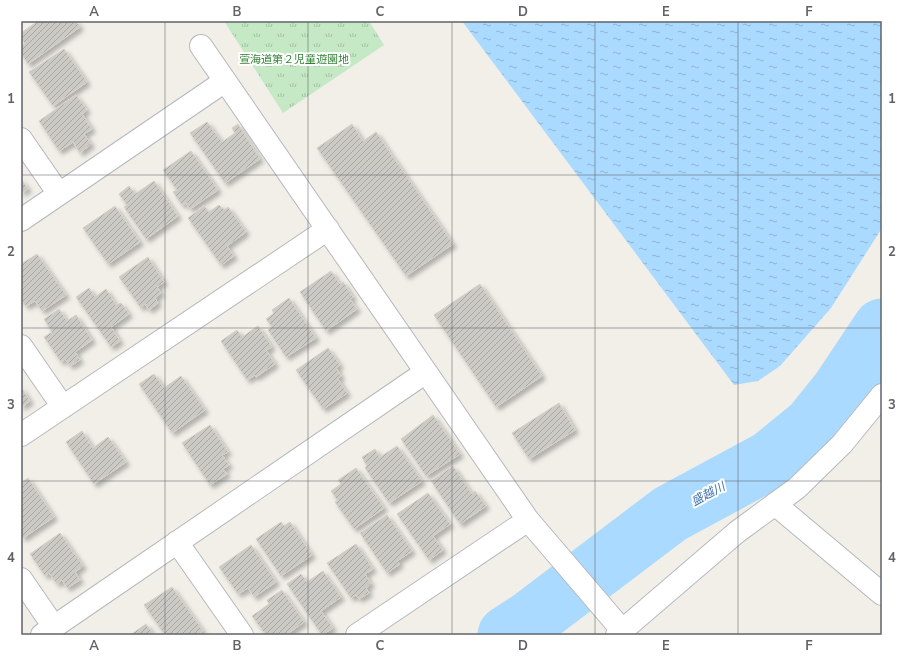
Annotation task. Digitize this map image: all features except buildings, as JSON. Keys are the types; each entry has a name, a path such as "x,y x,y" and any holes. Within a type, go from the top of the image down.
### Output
{"street":[{"path":"201,46 528,520 596,600 619,633 737,532 797,488 842,444 882,395"},
{"path":"21,220 225,81"},
{"path":"21,139 59,194"},
{"path":"21,435 328,229"},
{"path":"21,346 63,407"},
{"path":"21,579 48,631 426,372"},
{"path":"775,504 882,594"},
{"path":"356,635 528,520"},
{"path":"177,542 242,635"}],"green space":[{"name":"萱海道第２児童遊園地","path":"224,21 369,21 384,45 283,113"}],"water":[{"path":"462,21 882,21 882,228 831,308 780,366 758,381 734,385"}],"waterway":[{"name":"盛越川","path":"507,635 530,620 670,514 770,460 812,426 840,391 882,328"}]}
